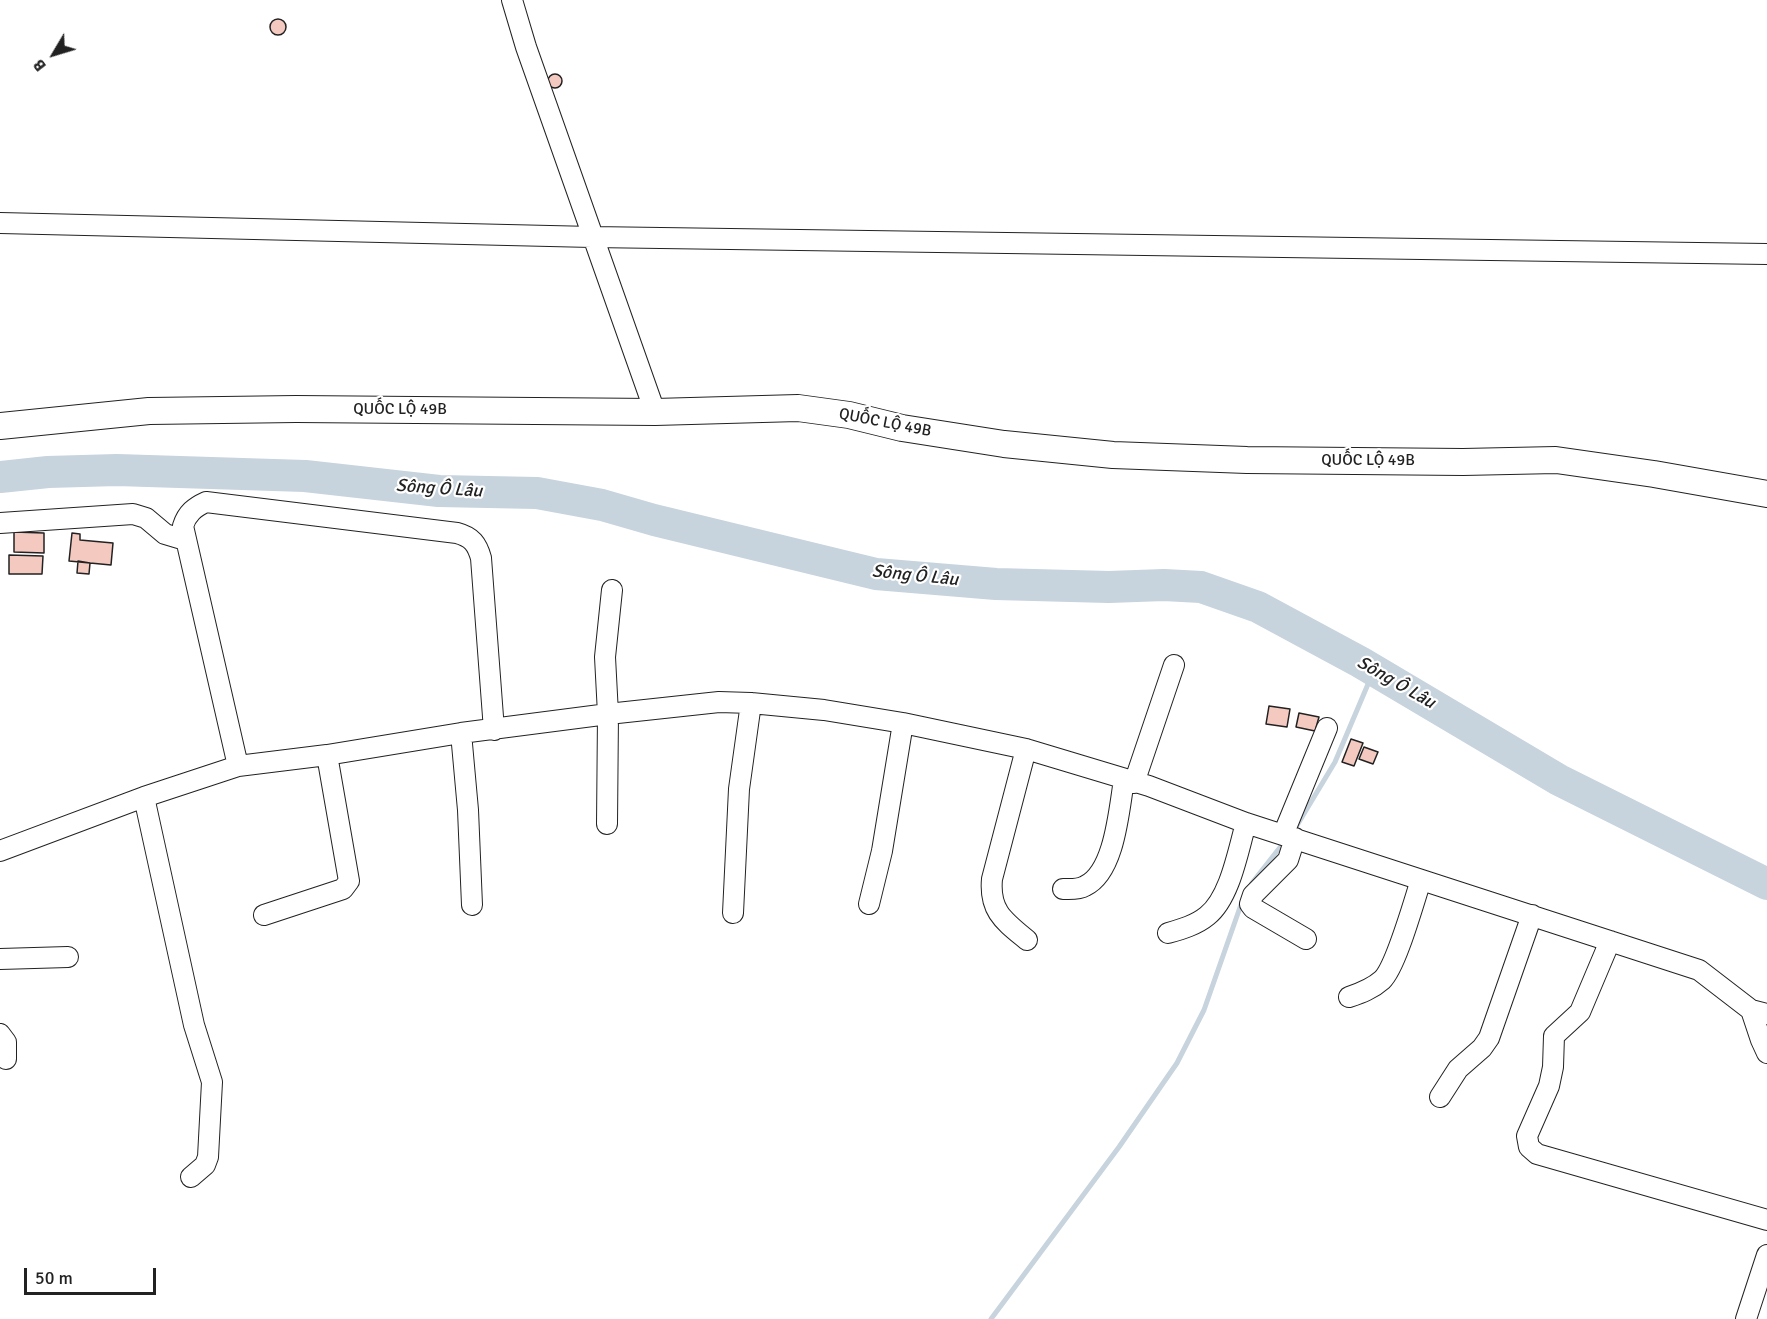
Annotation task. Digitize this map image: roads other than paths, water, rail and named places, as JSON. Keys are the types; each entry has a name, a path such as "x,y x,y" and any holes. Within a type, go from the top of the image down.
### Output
{"main road":[{"name":"QUỐC LỘ 49B","path":"0,426 149,411 296,409 655,412 798,408 849,415 902,428 1004,444 1113,455 1259,460 1463,462 1556,460 1767,494"}],"street":[{"path":"512,0 592,237 655,412"},
{"path":"0,223 592,237 1767,254"},
{"path":"238,766 183,526 185,518 206,502 465,535 477,547 481,558 494,730"},
{"path":"0,523 133,514 146,518 165,534 185,540"},
{"path":"607,824 608,714 604,657 612,590"},
{"path":"1063,889 1086,886 1105,867 1129,781 1174,664"},
{"path":"0,851 144,797 238,766 327,755 461,733 719,702 824,710 903,723 1026,749 1699,970 1759,1012 1761,1040 1767,1053"},
{"path":"733,913 739,789 751,703"},
{"path":"869,904 882,851 903,723"},
{"path":"1306,939 1253,908 1250,904 1253,895 1288,860 1289,837 1326,728"},
{"path":"461,733 468,810 472,905"},
{"path":"1026,749 991,890 996,911 1027,940"},
{"path":"264,915 343,889 349,881 327,755"},
{"path":"144,797 194,1025 212,1082 208,1157 205,1165 191,1177"},
{"path":"1168,933 1188,927 1206,917 1218,905 1227,886 1246,823"},
{"path":"1349,997 1371,989 1384,978 1392,964 1421,879"},
{"path":"1440,1097 1458,1069 1486,1044 1532,915"},
{"path":"1610,941 1580,1012 1554,1036 1549,1086 1527,1136 1529,1147 1537,1154 1767,1220"},
{"path":"0,959 68,957"},
{"path":"0,1034 6,1042 6,1059"},
{"path":"1746,1319 1767,1257"}],"waterway":[{"name":"Sông Ô Lâu","path":"0,477 48,472 117,470 305,476 439,491 537,493 602,505 654,520 876,574 996,584 1201,587 1258,607 1360,662 1559,780 1767,884"},
{"path":"1293,832 1335,762 1374,670"},
{"path":"1252,883 1285,841"},
{"path":"991,1319 1119,1147 1177,1063 1204,1010 1244,896"}]}
